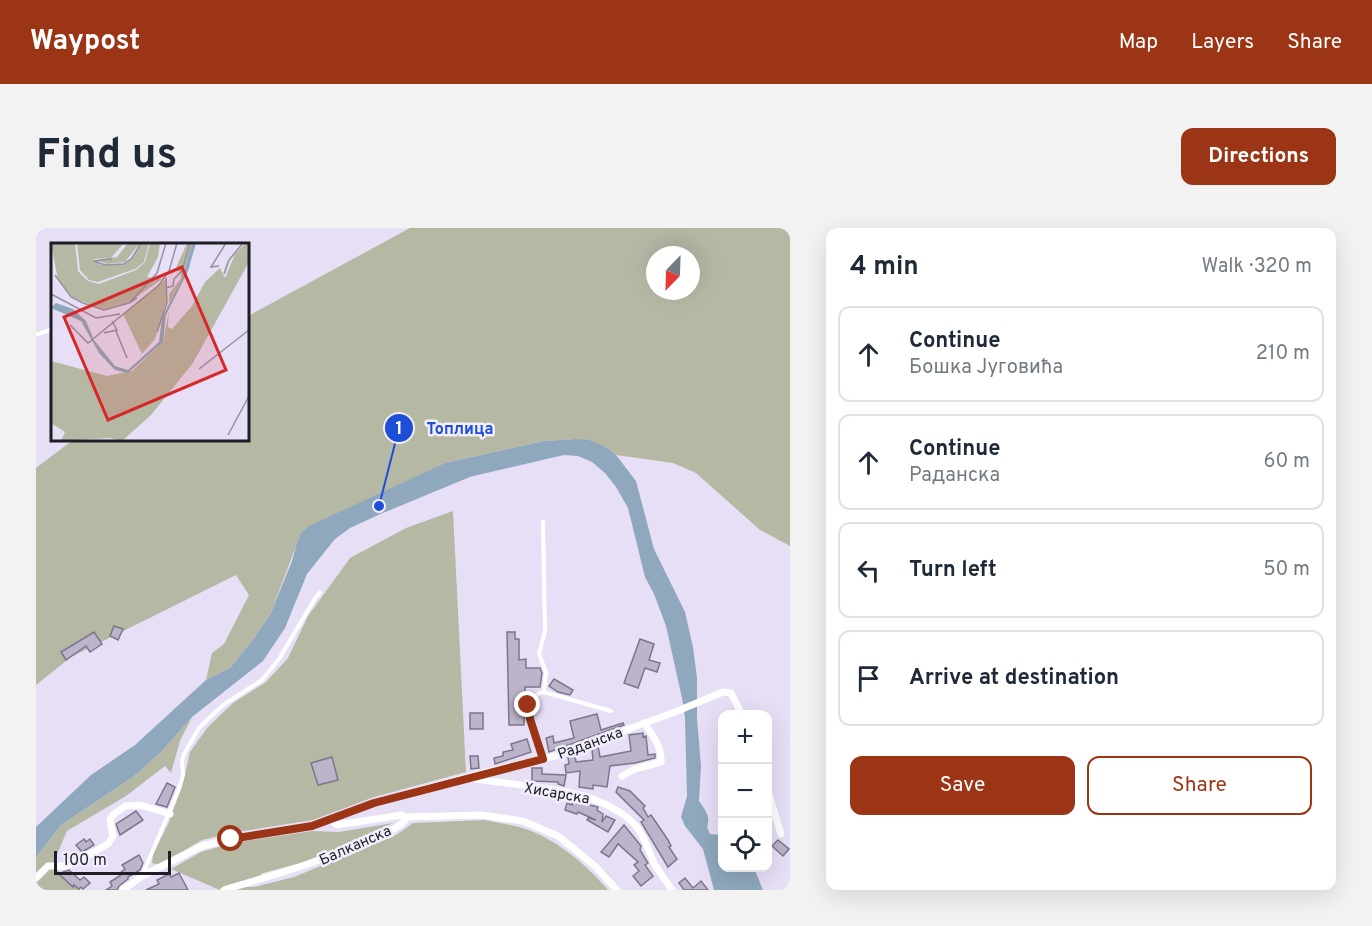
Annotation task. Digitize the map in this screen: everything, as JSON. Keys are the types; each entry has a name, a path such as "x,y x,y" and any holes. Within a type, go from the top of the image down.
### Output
{"street":[{"name":"Раданска","path":"330,820 374,803 543,759 675,712 723,692 731,693 740,710"},
{"path":"622,776 635,769 661,762 661,752 644,723"},
{"name":"Хисарска","path":"469,778 566,793 608,804 621,812 638,828 656,866 672,890"},
{"path":"772,804 781,834"},
{"path":"36,878 48,866 65,866 76,862 108,844 113,836 110,820 112,815 125,806 140,805 170,814"},
{"name":"Балканска","path":"224,890 324,859 396,827 405,821 405,817 402,815 384,816 337,825 330,820"},
{"path":"405,817 481,815 523,821 558,836 595,866 616,890"},
{"path":"123,890 142,876 202,846 231,839 273,834 330,820"}],"lane":[{"path":"36,335 51,328"},
{"path":"543,522 545,631 539,654 546,672 544,692"},
{"path":"142,876 170,814 183,775 184,754 199,728 223,705 261,680 279,659 320,592"},
{"path":"543,759 528,710 532,697 544,692 611,711"}],"green space":[{"path":"410,228 790,228 790,546 760,530 696,473 673,463 616,455 606,447 576,439 544,441 445,463 301,533 270,615 230,668 206,680 212,653 224,644 249,595 236,575 71,657 36,685 36,468 72,441 249,441 249,315"},
{"path":"453,511 466,772 374,797 313,820 202,840 160,865 152,863 153,854 169,822 183,783 190,752 207,728 233,703 266,682 288,658 308,616 350,558 406,528"},
{"path":"192,717 180,741 171,773 165,766 126,796 67,831 52,866 81,890 36,890 36,857 61,825 133,777 161,752"},
{"path":"485,820 526,829 549,840 591,871 608,890 237,890 235,887 220,890 171,869 201,852 232,843 312,831 339,832 393,823 301,863 263,873 255,880 238,887 254,887 294,877 396,835 413,823"}],"water":[{"path":"589,440 606,447 616,455 636,481 654,549 685,612 693,647 697,678 697,718 701,766 699,801 708,816 707,827 710,834 718,835 718,872 756,872 763,890 714,890 703,849 685,826 681,817 687,796 685,718 682,698 666,626 645,577 628,508 616,487 592,462 578,456 564,455 452,481 350,528 335,539 307,574 285,628 263,661 192,717 161,752 133,777 61,825 36,857 36,827 91,775 135,745 206,680 230,668 270,615 301,533 309,526 445,463 544,441","holes":["448,475 449,478 398,502 399,498 426,482"]}],"building":[{"path":"114,626 123,629 118,640 110,636"},
{"path":"94,632 102,644 90,652 86,646 66,660 61,652"},
{"path":"507,632 515,632 515,639 519,639 519,660 526,659 526,668 540,668 542,673 540,687 525,687 524,725 509,725"},
{"path":"640,639 654,644 649,660 660,663 657,672 645,668 638,688 624,683"},
{"path":"554,679 573,690 570,695 558,692 549,686"},
{"path":"470,713 483,713 483,729 470,729"},
{"path":"597,714 601,730 623,723 624,725 549,752 546,738 553,736 554,743 574,738 570,721"},
{"path":"643,733 643,737 646,736 648,755 655,754 655,758 610,766 607,787 593,785 593,789 579,787 580,771 566,773 565,765 569,764 568,757 575,755 576,762 593,760 592,749 598,746 600,757 631,751 629,735"},
{"path":"527,739 531,752 495,764 494,758 503,756 503,752 513,750 511,744"},
{"path":"470,756 478,756 479,768 471,769"},
{"path":"332,757 338,780 318,785 311,763"},
{"path":"532,768 542,768 542,774 566,775 564,786 558,782 532,781"},
{"path":"167,783 175,787 167,807 156,804"},
{"path":"618,787 630,791 645,806 643,808 648,817 651,815 668,840 671,846 669,847 677,859 668,867 641,822 644,820 616,792"},
{"path":"573,801 598,807 597,810 603,814 602,822 606,816 615,820 608,832 587,820 588,818 596,820 578,812 577,814 565,810 567,803 572,805"},
{"path":"136,811 143,820 120,835 116,824"},
{"path":"624,825 641,846 640,850 648,863 645,865 653,876 641,886 633,876 639,871 634,865 638,862 618,844 609,857 601,852"},
{"path":"84,839 86,842 90,839 94,845 82,852 76,845"},
{"path":"778,840 789,849 783,856 772,846"},
{"path":"139,855 143,863 140,870 128,877 117,890 106,890 112,886 110,882 121,875 120,873 125,869 122,865"},
{"path":"69,870 80,880 84,877 90,883 83,889 74,885 73,887 60,875"},
{"path":"179,873 188,890 146,890 159,884 157,880 169,874 171,877"},
{"path":"685,878 693,888 701,881 708,890 684,890 679,883"}],"waterway":[{"path":"384,505 466,471"}],"place":[{"name":"Топлица","path":"379,506"}],"route":[{"path":"231,839 312,826 374,803 543,759 530,719 528,705"}]}
